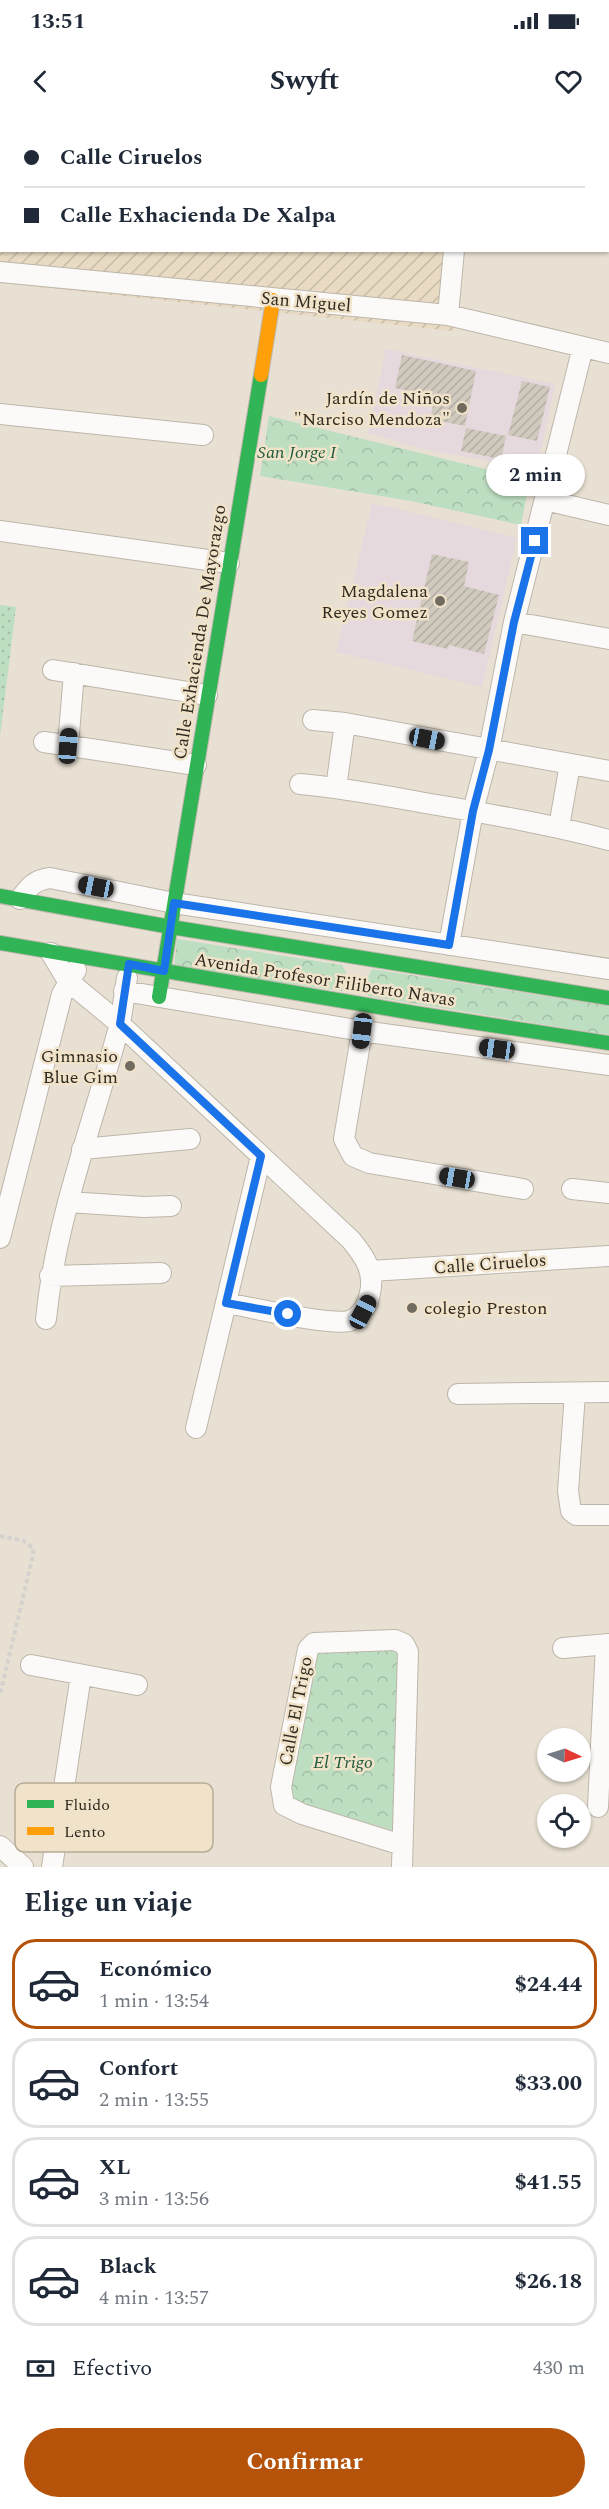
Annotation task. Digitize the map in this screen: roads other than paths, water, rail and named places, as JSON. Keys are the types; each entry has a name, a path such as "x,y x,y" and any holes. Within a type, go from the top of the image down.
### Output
{"main road":[{"name":"Calle Exhacienda De Mayorazgo","path":"159,997 273,300"},
{"name":"Avenida Profesor Filiberto Navas","path":"10,897 359,963 609,998"},
{"name":"Avenida Profesor Filiberto Navas","path":"0,943 83,959 353,996 420,1014 609,1043"}],"street":[{"path":"448,315 454,252"},
{"name":"San Miguel","path":"0,272 448,315 609,353"},
{"path":"449,945 473,811 489,750 514,622 583,347"},
{"path":"0,414 203,435"},
{"path":"545,500 609,515"},
{"path":"0,531 230,563"},
{"path":"514,622 609,639"},
{"path":"53,670 207,695"},
{"path":"68,746 74,673"},
{"path":"313,720 345,723 609,771"},
{"path":"336,788 345,723"},
{"path":"44,742 196,765"},
{"path":"559,827 570,764"},
{"path":"300,784 473,811 559,827 609,840"},
{"path":"10,897 39,879 50,878 174,903 609,969"},
{"path":"51,953 68,981 120,1024 351,1240 371,1271 372,1285 369,1300 363,1312 351,1321 330,1321 226,1303"},
{"path":"0,1238 62,994 83,959"},
{"path":"46,1319 50,1276 82,1149 120,1024 129,964"},
{"path":"124,991 362,1031 609,1065"},
{"path":"362,1031 344,1139 353,1156 369,1162 523,1190"},
{"path":"82,1149 190,1139"},
{"path":"196,1428 261,1156"},
{"path":"572,1189 609,1193"},
{"path":"68,1202 144,1207 171,1206"},
{"name":"Calle Ciruelos","path":"371,1271 609,1256"},
{"path":"50,1276 162,1273"},
{"path":"458,1394 609,1392"},
{"path":"575,1393 567,1491 570,1507 576,1515 609,1515"},
{"name":"Calle El Trigo","path":"402,1845 302,1814 284,1804 281,1787 308,1649 314,1643 395,1641 404,1644 408,1662 402,1867"},
{"path":"563,1648 607,1644 598,1807"},
{"path":"31,1665 137,1685"},
{"path":"65,1783 81,1675"},
{"path":"0,1846 18,1865"},
{"path":"52,1867 54,1852"}],"place":[{"name":"Jardín de Niños \"Narciso Mendoza\"","path":"462,408"},
{"name":"Magdalena Reyes Gomez","path":"440,601"},
{"name":"Gimnasio Blue Gim","path":"130,1066"},
{"name":"colegio Preston","path":"412,1308"}],"park label":[{"name":"San Jorge I","path":"297,452"},
{"name":"El Trigo","path":"343,1762"}]}
